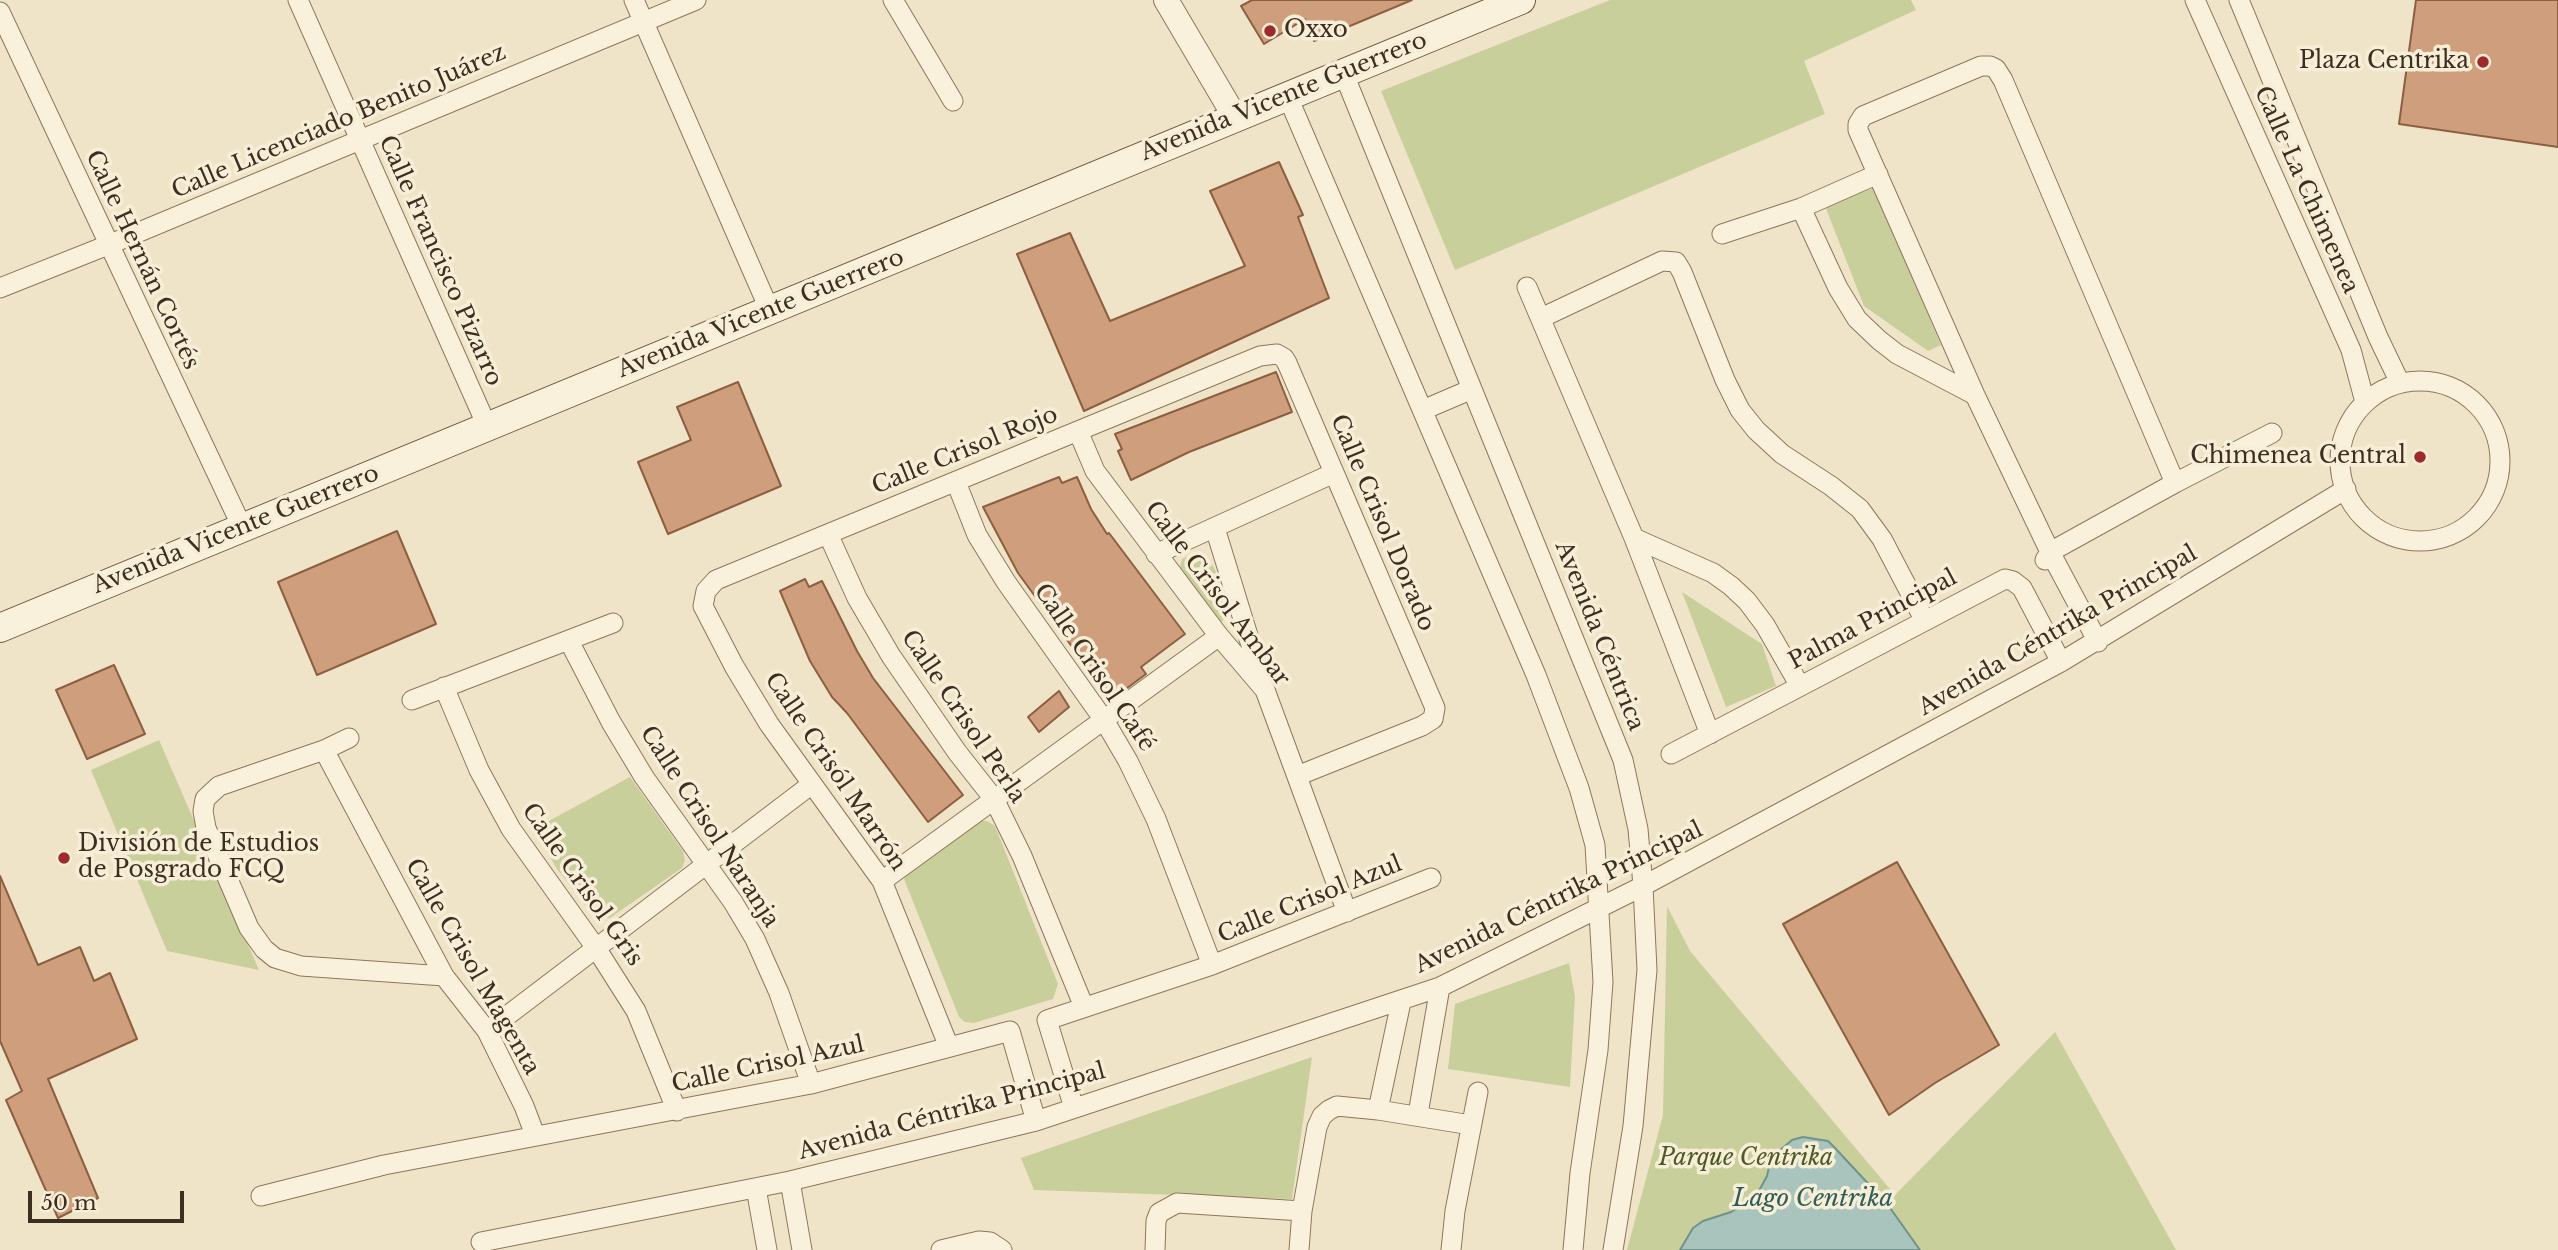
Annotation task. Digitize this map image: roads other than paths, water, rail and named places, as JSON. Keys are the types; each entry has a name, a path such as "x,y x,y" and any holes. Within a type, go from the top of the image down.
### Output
{"main road":[{"name":"Avenida Vicente Guerrero","path":"0,628 1521,0"}],"street":[{"name":"Calle Francisco Pizarro","path":"298,0 487,426"},
{"path":"634,0 770,311"},
{"name":"Calle Licenciado Benito Juárez","path":"0,288 696,0"},
{"path":"893,0 953,101"},
{"path":"1166,0 1235,117"},
{"name":"Calle La Chimenea","path":"2195,0 2351,350 2365,402"},
{"path":"2239,0 2378,337 2400,383"},
{"name":"Calle Hernán Cortés","path":"0,12 242,527"},
{"path":"2093,644 1975,395 1858,130 1863,116 1981,66 1996,69 2175,483"},
{"name":"Avenida Céntrica","path":"1343,72 1623,760 1638,829 1647,970 1633,1126 1613,1250"},
{"path":"1286,96 1536,675 1579,788 1595,845 1603,982 1598,1050 1580,1173 1573,1250"},
{"path":"1722,234 1801,208 1878,174"},
{"path":"1801,208 1838,288 1857,319 1897,354 1975,395"},
{"path":"1541,318 1662,261 1676,262 1740,410 1756,430 1782,454 1860,509 1882,539 1925,621"},
{"path":"1527,287 1634,538 1710,734"},
{"name":"Calle Crisol Dorado","path":"1260,356 1277,354 1284,358 1436,708 1433,719 1422,726 1297,776"},
{"name":"Calle Crisol Rojo","path":"703,606 706,591 716,580 1260,356"},
{"path":"2420,380 2441,383 2460,391 2479,406 2493,427 2500,451 2500,475 2492,498 2478,519 2458,533 2435,541 2410,541 2386,535 2366,521 2351,502 2341,476 2340,450 2349,424 2365,402 2400,383 2420,380"},
{"path":"1423,410 1472,389"},
{"name":"Calle Crisol Ambar","path":"1078,431 1095,471 1219,636 1265,690 1347,912"},
{"path":"2050,552 2272,433"},
{"path":"1156,554 1334,473"},
{"name":"Calle Crisol Café","path":"956,482 984,547 1104,720 1128,761 1156,819 1212,965"},
{"name":"Avenida Céntrika Principal","path":"481,1242 790,1181 1036,1121 1440,987 1643,886 2061,662 2346,489"},
{"path":"1215,528 1265,690"},
{"name":"Calle Crisol Perla","path":"828,534 856,598 891,656 957,752 995,799 1022,856 1084,1007"},
{"path":"1634,538 1713,573 1731,586 1747,601 1765,625 1800,686"},
{"name":"Palma Principal","path":"1671,754 2000,581 2013,580 2022,588 2061,662"},
{"name":"Calle Crisól Marrón","path":"703,606 734,666 769,724 882,881 949,1047"},
{"path":"412,700 613,623"},
{"path":"882,881 1219,636"},
{"name":"Calle Crisol Naranja","path":"569,641 611,722 644,777 733,902 754,939 779,993 811,1084"},
{"name":"Calle Crisol Gris","path":"444,687 479,770 511,829 596,948 636,1011 677,1111"},
{"path":"349,738 324,750 232,780 210,792 203,811 206,828 249,928 264,949 275,958 302,966 444,976"},
{"name":"Calle Crisol Magenta","path":"324,750 444,976 487,1031 535,1135"},
{"path":"487,1031 812,784"},
{"name":"Calle Crisol Azul","path":"1074,1108 1047,1020 1212,965 1431,878"},
{"path":"1418,1115 1440,987"},
{"path":"1378,1110 1401,1002"},
{"name":"Calle Crisol Azul","path":"261,1196 384,1165 811,1084 1010,1031 1036,1121"},
{"path":"1451,1250 1455,1211 1478,1092"},
{"path":"1299,1250 1302,1211 1317,1127 1322,1116 1338,1106 1418,1115 1471,1125"},
{"path":"790,1181 802,1250"},
{"path":"756,1188 767,1250"},
{"path":"1155,1250 1156,1221 1159,1213 1182,1202 1302,1211"},
{"path":"942,1250 979,1241 990,1242 1002,1250"}],"water":[{"name":"Lago Centrika","path":"1803,1137 1828,1141 1888,1205 1920,1250 1680,1250 1693,1228 1703,1221 1731,1212 1755,1198 1767,1176 1771,1158 1792,1140"}],"place":[{"name":"Oxxo","path":"1270,31"},
{"name":"Plaza Centrika","path":"2483,62"},
{"name":"Chimenea Central","path":"2420,457"},
{"name":"División de Estudios de Posgrado FCQ","path":"64,858"}],"park label":[{"name":"Parque Centrika","path":"1746,1159"}]}
